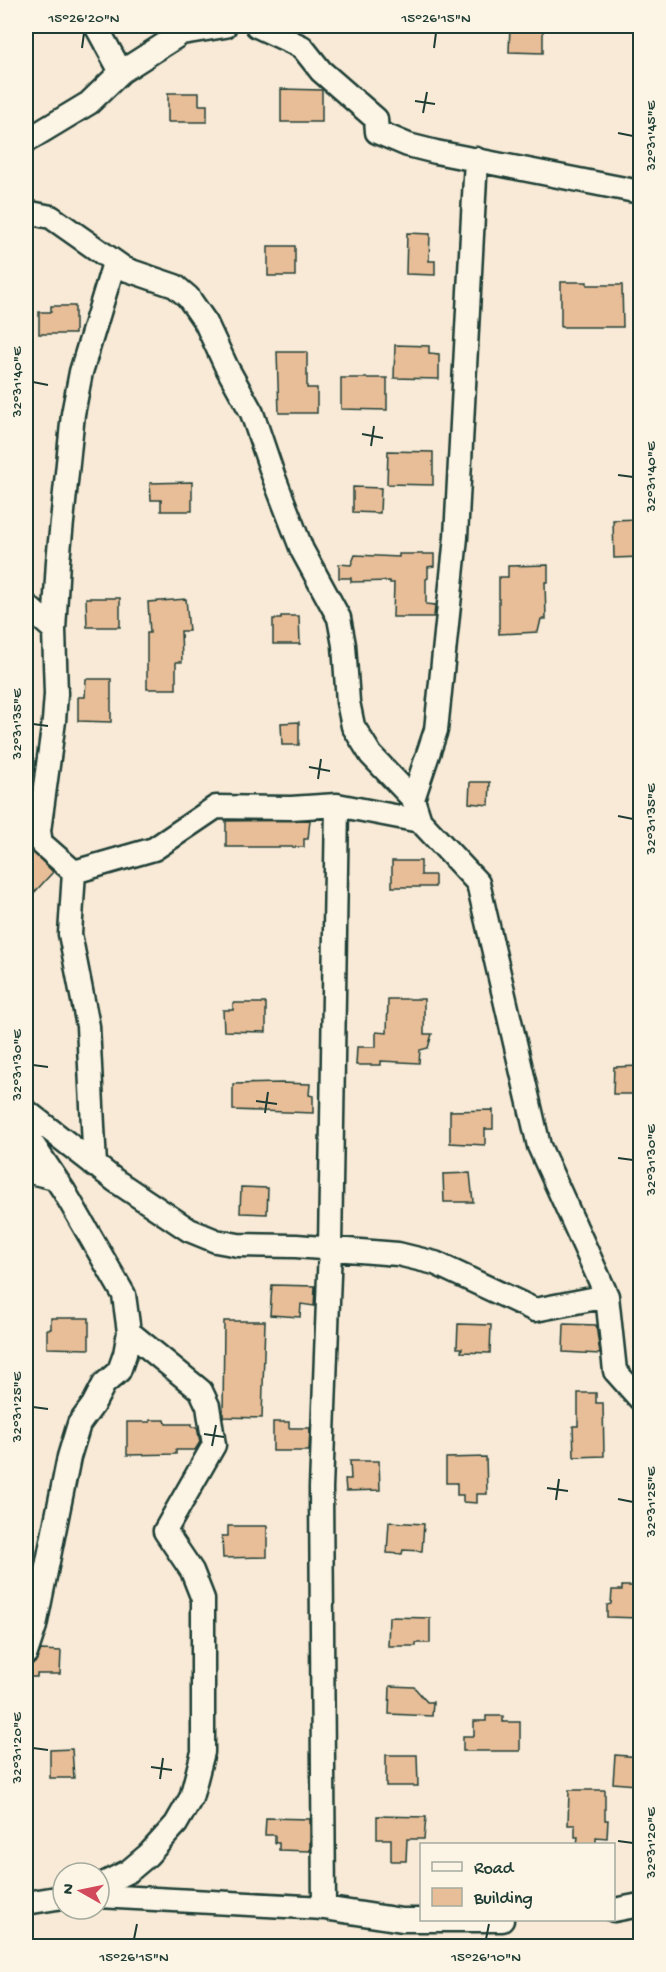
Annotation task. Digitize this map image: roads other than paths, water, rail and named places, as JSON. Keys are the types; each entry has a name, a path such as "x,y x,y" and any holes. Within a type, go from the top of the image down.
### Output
{"street":[{"path":"96,26 121,72"},
{"path":"26,141 89,103 121,72 186,29 225,26"},
{"path":"257,26 302,47 321,71 376,118 377,132 408,145 640,192"},
{"path":"413,799 436,730 456,537 476,159"},
{"path":"26,212 51,217 125,269 175,286 188,297 206,323 252,413 302,550 339,618 344,645 348,702 353,726 371,754 413,799 420,821 478,883 539,1146 607,1296 615,1371 640,1399"},
{"path":"74,872 41,843 39,831 56,693 54,630 58,561 73,414 81,372 114,263"},
{"path":"26,605 54,630"},
{"path":"74,872 154,849 216,807 291,808 337,805 420,821"},
{"path":"324,1908 321,1488 330,1248 337,805"},
{"path":"74,872 70,934 88,1026 95,1166"},
{"path":"26,1111 95,1166 189,1230 216,1241 257,1246 330,1248 398,1254 435,1263 535,1310 607,1296"},
{"path":"26,1134 55,1178 124,1295 129,1332 119,1371 104,1384 93,1405 79,1424 69,1457 35,1626 26,1653"},
{"path":"26,1172 55,1178"},
{"path":"111,1880 129,1871 148,1855 176,1824 191,1798 203,1752 203,1599 192,1571 165,1531 214,1445 208,1406 201,1391 129,1332"},
{"path":"111,1897 324,1908 402,1920 420,1920"},
{"path":"26,1903 51,1899"},
{"path":"615,1910 640,1905"}]}
